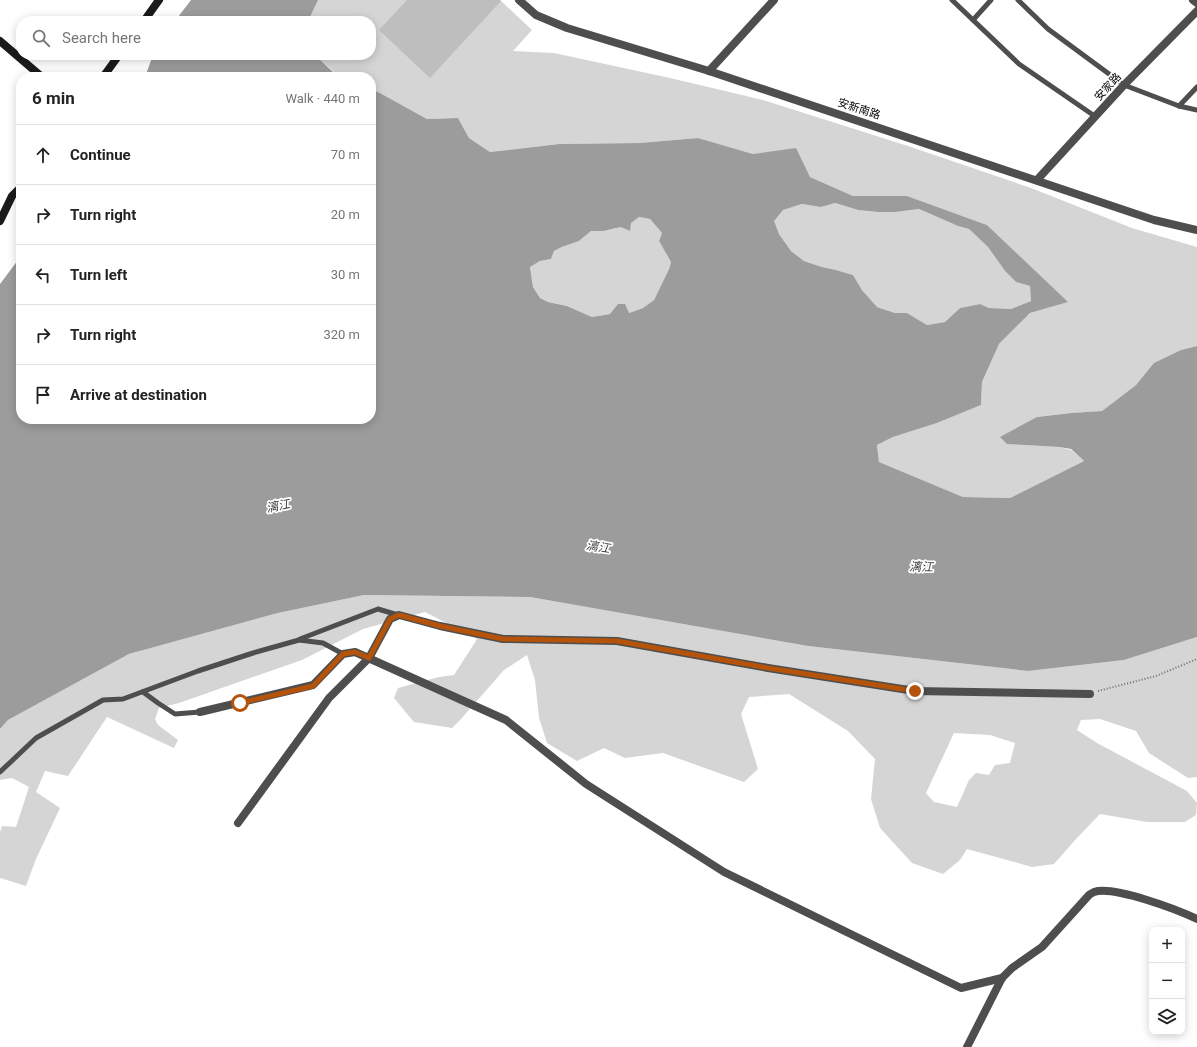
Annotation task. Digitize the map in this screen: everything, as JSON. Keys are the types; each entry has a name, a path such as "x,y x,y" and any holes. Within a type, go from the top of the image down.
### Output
{"street":[{"path":"148,16 159,0"},
{"name":"安新南路","path":"519,0 536,15 568,28 709,71 1154,220 1197,230"},
{"path":"709,71 774,0"},
{"path":"1193,0 1197,4"},
{"name":"安家路","path":"1037,180 1124,85 1197,11"},
{"path":"0,41 16,55"},
{"path":"22,60 36,72"},
{"path":"107,72 115,60"},
{"path":"0,221 12,196 16,192"},
{"path":"238,823 329,698 369,658 390,619 399,615 440,626 503,639 617,641 768,668 915,691 1090,694"},
{"path":"200,712 313,686 343,654 355,652 506,720 586,784 724,872 961,988 1002,978"},
{"path":"967,1047 1002,978 1012,968 1042,946 1093,892 1107,891 1139,897 1197,920"}],"lane":[{"path":"952,0 1019,64 1096,117"},
{"path":"973,20 991,0"},
{"path":"1018,0 1048,29 1124,85 1179,106 1197,110"},
{"path":"1179,106 1197,87"},
{"path":"0,772 36,738 103,700 123,699 198,671 299,640 378,609 399,615"},
{"path":"299,640 323,643 343,654"},
{"path":"143,692 176,714 200,712"}],"path":[{"path":"1090,694 1156,676 1197,659"}],"shaded area":[{"path":"317,0 500,0 532,30 513,51 554,53 763,100 908,146 1031,188 1132,228 1197,247 1197,346 1181,350 1155,363 1136,385 1102,411 1037,417 1007,444 1059,447 1071,450 1084,461 1010,498 963,497 879,462 877,445 893,437 937,423 981,405 982,382 999,344 1030,313 1067,302 987,225 907,196 853,196 810,177 795,149 753,154 698,138 640,143 559,144 490,152 469,138 458,118 427,119 376,91 376,72 334,72 321,60 376,60 376,16 310,16"},
{"path":"835,203 858,210 878,212 896,212 919,209 958,226 969,229 988,247 1005,271 1016,282 1030,286 1031,301 1011,309 989,308 980,304 960,308 945,322 927,325 907,313 895,313 877,307 862,290 853,275 804,261 791,251 779,234 773,221 783,210 802,204 821,207"},
{"path":"639,217 650,219 662,233 659,241 671,262 654,300 643,308 629,313 592,317 567,306 548,302 540,298 533,287 530,267 540,261 551,259 554,251 579,241 591,231 616,228 628,224"},
{"path":"364,595 530,597 808,646 1028,671 1124,660 1197,637 1197,777 1188,778 1149,753 1136,731 1100,719 1081,720 1077,730 1097,743 1187,791 1197,803 1196,815 1185,822 1147,822 1100,814 1054,864 1032,867 967,849 960,860 943,874 912,863 880,828 871,799 875,759 848,731 789,694 749,697 741,714 758,769 744,782 663,753 625,758 604,748 577,761 547,743 539,718 535,680 527,655 504,670 452,728 414,722 394,698 398,688 439,677 454,675 477,639 425,612 363,629 302,660 179,703 159,708 155,719 158,725 178,740 174,748 107,717 68,776 45,771 36,792 60,808 36,859 26,886 0,878 0,832 2,826 16,827 29,787 12,778 0,780 0,729 8,720 129,654 278,613","holes":["954,733 990,735 1015,743 1010,763 995,765 989,775 976,773 969,780 957,807 934,802 926,793"]}],"water":[{"path":"191,0 318,0 310,16 179,16"},
{"path":"151,60 320,60 333,72 147,72"},
{"name":"漓江","path":"376,91 427,119 458,118 469,138 490,152 559,144 640,143 698,138 753,154 796,148 810,177 853,196 907,196 987,225 1068,302 1030,313 999,344 982,382 981,405 937,423 893,437 877,445 879,462 963,497 1010,498 1084,461 1071,449 1007,444 1000,437 1037,417 1102,411 1136,385 1154,363 1181,350 1197,346 1197,637 1124,660 1028,671 808,646 530,597 364,595 278,613 129,654 8,720 0,729 0,284 16,263 16,424 376,424","holes":["835,203 858,210 896,212 919,209 958,226 969,229 988,247 1005,271 1016,282 1030,286 1031,301 1011,309 989,308 980,304 960,308 945,322 927,325 907,313 895,313 877,307 862,290 853,275 804,261 791,251 779,234 774,221 783,210 802,204 821,207","639,217 650,219 662,233 659,241 671,262 654,300 643,308 629,313 625,304 618,304 610,314 592,317 567,306 548,302 540,298 533,287 530,267 540,261 551,259 554,251 579,241 591,231 603,231 621,227 630,231 631,223"]}],"building":[{"path":"407,0 501,1 430,78 379,30"}],"route":[{"path":"240,703 313,686 343,654 355,652 369,658 390,619 399,615 440,626 503,639 617,641 768,668 915,691"}]}
